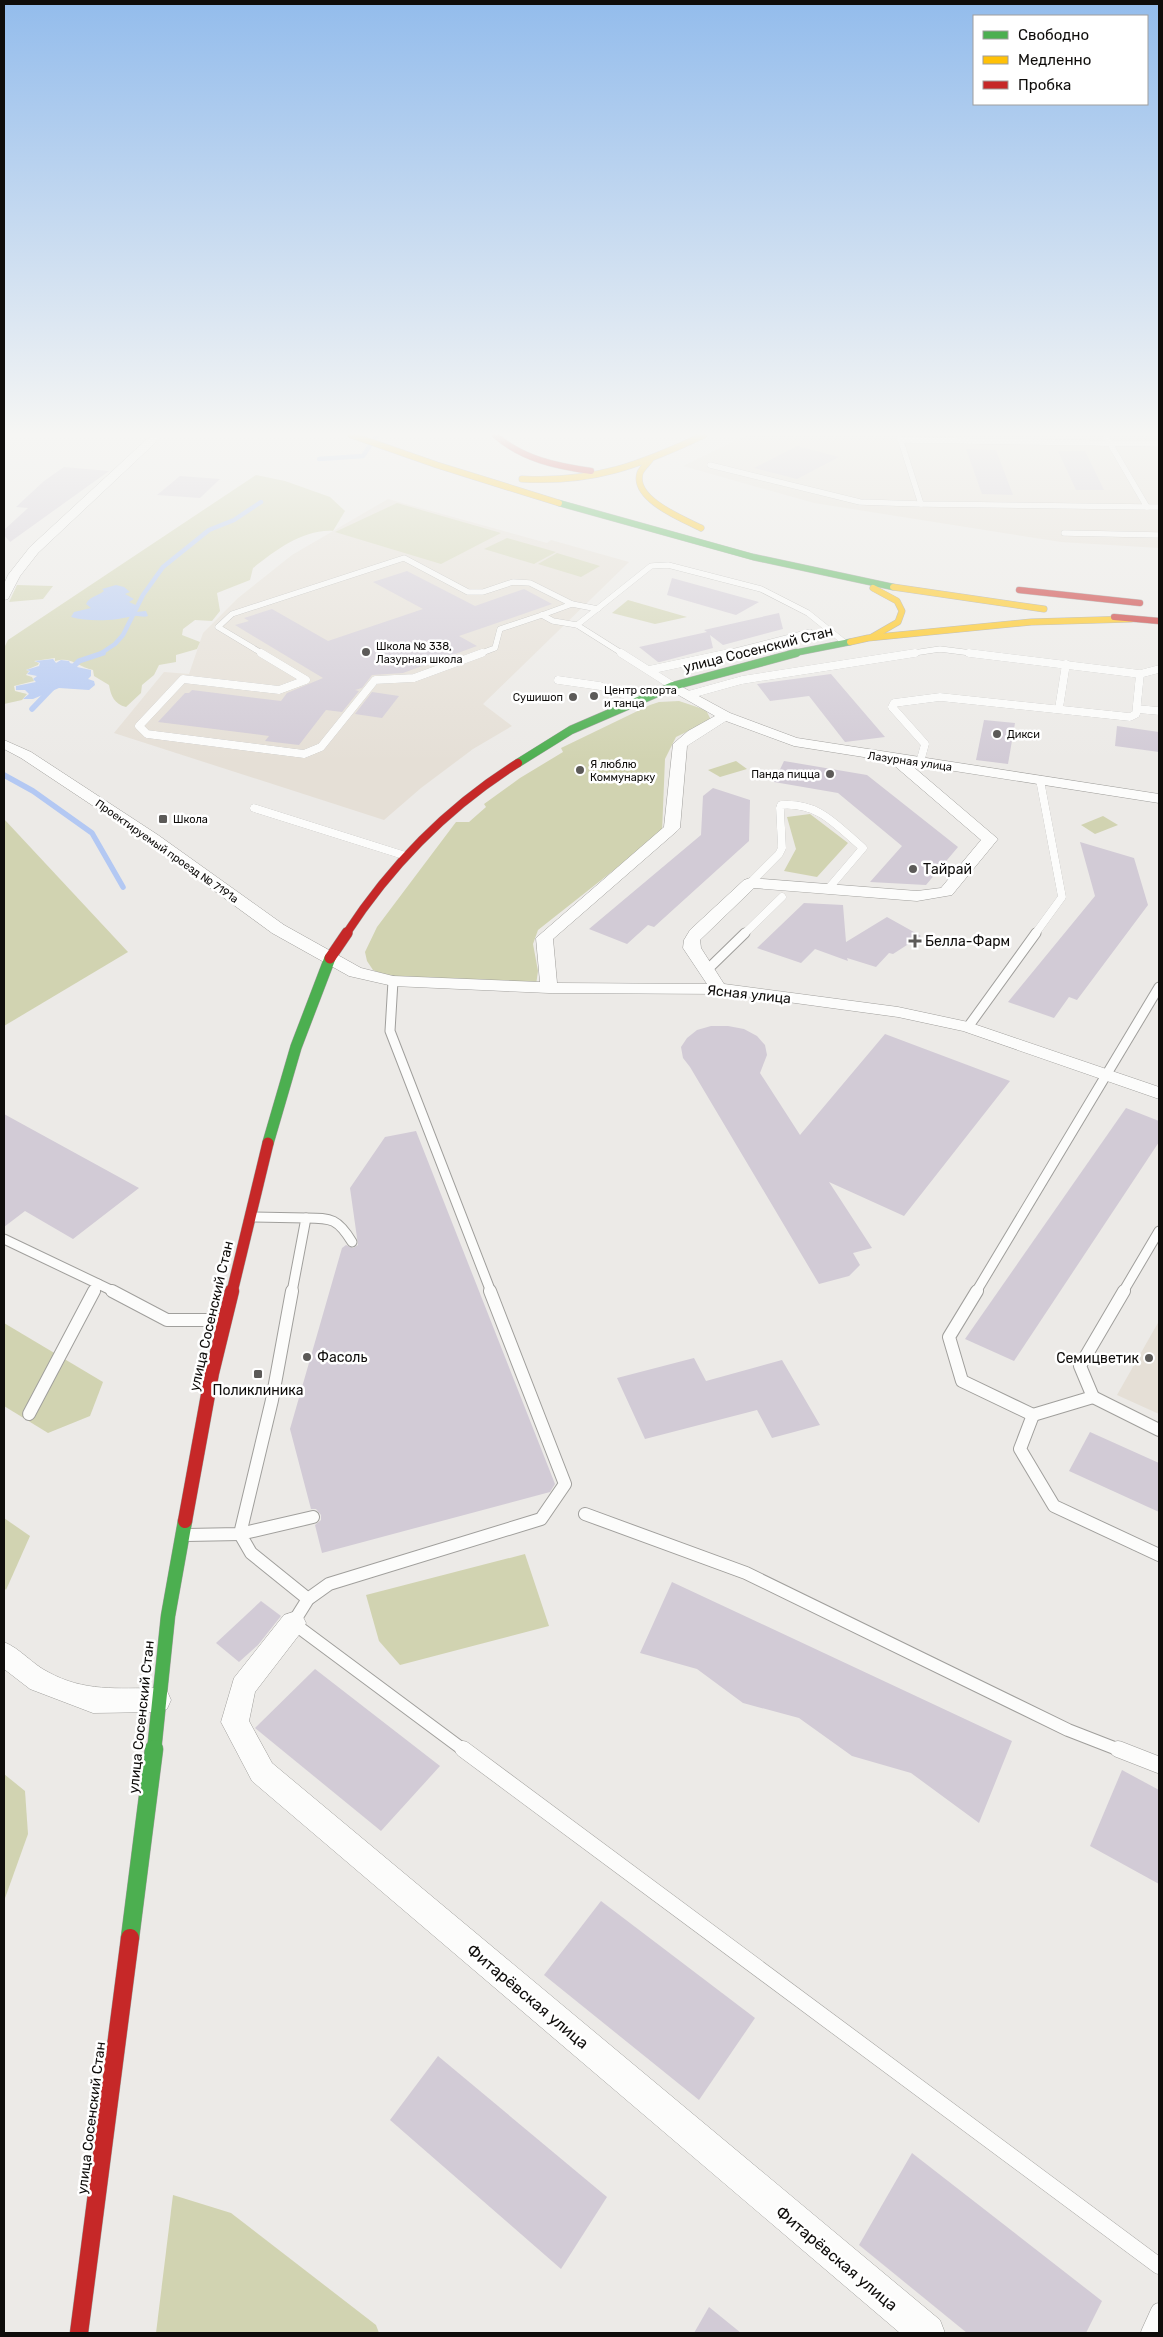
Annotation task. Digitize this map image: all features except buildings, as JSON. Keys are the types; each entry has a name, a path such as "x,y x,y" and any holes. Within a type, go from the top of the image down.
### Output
{"street":[{"path":"4,596 14,575 40,544"},
{"path":"705,544 840,577 978,600 1159,621"},
{"path":"840,577 882,592 901,606 902,616 898,622 868,638"},
{"path":"1006,588 1150,604"},
{"path":"868,638 1031,622 1131,619"},
{"name":"улица Сосенский Стан","path":"79,2333 150,1784 157,1700 168,1616 182,1535 209,1388 250,1216 282,1092 296,1047 330,958 373,894 406,856 456,809 507,770 571,730 673,686 779,656 868,638"},
{"name":"Лазурная улица","path":"673,686 725,716 794,742 1159,798"},
{"path":"549,988 544,938 672,828 678,748 680,744 693,734 725,716"},
{"name":"Проектируемый проезд № 7191а","path":"4,744 26,755 152,838 278,929 330,958"},
{"path":"719,989 692,948 692,940 750,883 917,896 946,892 990,839 894,758"},
{"name":"Ясная улица","path":"330,958 355,972 393,981 549,988 719,989 898,1012 968,1027 1159,1093"},
{"name":"Фитарёвская улица","path":"301,1611 243,1687 235,1722 262,1772 927,2333"},
{"path":"4,1654 39,1681 93,1701 157,1700"}],"lane":[{"path":"572,604 500,629 495,648 414,678 375,680 321,748 304,754 147,734 140,726 183,679 279,690 306,680 218,627 232,614 404,558 468,592 483,592 513,582 530,583 572,604 598,609"},
{"path":"577,625 651,566 668,565 761,589 808,613 844,642"},
{"path":"542,615 553,621 577,625 673,686"},
{"path":"649,670 696,661 810,632"},
{"path":"688,695 742,680 940,649 1140,674 1159,669"},
{"path":"1059,708 1066,664"},
{"path":"920,762 925,744 892,707 894,703 934,696 1130,717 1136,714 1140,674"},
{"path":"558,680 596,683 616,689 639,700"},
{"path":"1137,708 1159,712"},
{"path":"968,1027 1062,897 1040,780"},
{"path":"750,883 779,854 782,848 780,808 781,805 792,804 820,810 864,848 828,889"},
{"path":"254,808 406,856"},
{"path":"707,970 782,897"},
{"path":"301,1611 330,1584 541,1519 565,1484 390,1030 393,981"},
{"path":"1093,1397 1034,1416 962,1381 949,1337 1159,987"},
{"path":"250,1216 327,1218 341,1223 352,1242"},
{"path":"306,1218 272,1400 240,1534 251,1553 301,1611 1159,2266"},
{"path":"1159,1231 1080,1366 1093,1397 1159,1430"},
{"path":"6,1243 98,1284 167,1320 225,1320"},
{"path":"29,1414 98,1284"},
{"path":"1034,1416 1020,1449 1054,1506 1159,1555"},
{"path":"585,1514 746,1573 1068,1730 1159,1765"},
{"path":"182,1535 240,1534 313,1516"},
{"path":"1149,2333 1159,2311"}],"shaded area":[{"name":"Школа № 338, Лазурная школа","path":"311,544 565,544 629,562 483,704 512,726 473,749 421,788 384,820 114,733 164,672 189,674 203,633 238,598 292,555"},
{"path":"1095,544 1159,544 1159,548"},
{"name":"Семицветик","path":"1159,1321 1159,1414 1117,1395"}],"green space":[{"path":"152,544 287,544 253,568 250,580 217,593 220,611 212,621 195,620 183,629 182,635 200,642 197,649 176,655 176,662 159,665 154,675 142,685 141,693 126,707 116,702 109,685 94,676 93,670 70,661 55,661 55,658 34,661 39,663 38,665 26,670 29,671 26,675 32,677 34,681 14,686 15,691 27,694 22,700 4,704 4,648 8,640"},
{"path":"375,544 480,544 441,564"},
{"path":"494,544 528,544 556,552 534,564 484,549"},
{"path":"557,553 600,566 581,577 538,564"},
{"path":"17,585 53,586 43,599 9,602"},
{"path":"628,600 687,617 655,624 612,613"},
{"path":"679,701 706,710 711,720 676,737 665,759 662,832 538,930 533,944 538,971 536,985 386,976 373,970 367,961 365,952 377,927 456,822 469,822 486,807 484,804 520,778 563,752 561,748 650,705 659,702"},
{"path":"736,761 747,769 720,777 708,770"},
{"path":"810,814 848,843 817,877 784,871 796,849 787,817"},
{"path":"1103,816 1118,825 1095,834 1081,825"},
{"path":"4,819 128,952 4,1026"},
{"path":"4,1323 103,1382 90,1416 48,1433 4,1406"},
{"path":"4,1518 30,1536 6,1590 4,1588"},
{"path":"525,1554 549,1626 400,1665 379,1641 366,1595"},
{"path":"4,1774 25,1791 28,1834 4,1901"},
{"path":"173,2195 231,2213 376,2325 379,2333 156,2333"}],"water":[{"path":"116,585 124,587 130,592 125,594 134,599 129,602 138,606 135,612 146,611 148,616 102,620 85,620 71,617 74,612 91,608 86,604 104,591 102,589"},
{"path":"53,659 56,663 61,660 69,661 77,665 77,667 91,670 91,676 88,679 94,681 95,685 89,690 59,688 33,699 23,699 29,694 25,690 16,690 16,686 36,682 33,679 37,676 27,674 30,671 26,670 39,666 40,663 35,661"}],"waterway":[{"path":"100,654 115,644 123,635 143,595 163,567 192,544"},
{"path":"70,670 79,661 100,654"},
{"path":"32,709 55,685"},
{"path":"4,775 33,791 92,833 123,887"}],"traffic: fast":[{"path":"707,544 753,557 893,587"},
{"path":"518,763 571,730 673,686 779,656 850,642"},
{"path":"268,1143 296,1047 330,958"},
{"path":"130,1938 150,1784 168,1616 185,1521"}],"traffic: slow":[{"path":"893,587 1044,609"},
{"path":"872,637 898,622 902,611 897,601 873,588"},
{"path":"850,642 868,638 1031,622 1131,619"}],"traffic: jam":[{"path":"1019,590 1140,603"},
{"path":"1114,617 1159,621"},
{"path":"330,958 373,894 421,840 459,805 518,763"},
{"path":"185,1521 212,1373 268,1143"},
{"path":"79,2333 130,1938"}],"place":[{"name":"Школа № 338, Лазурная школа","path":"366,652"},
{"name":"Центр спорта и танца","path":"594,696"},
{"name":"Сушишоп","path":"573,697"},
{"name":"Дикси","path":"997,734"},
{"name":"Я люблю Коммунарку","path":"580,770"},
{"name":"Панда пицца","path":"830,774"},
{"name":"Школа","path":"163,819"},
{"name":"Тайрай","path":"913,869"},
{"name":"Белла-Фарм","path":"915,941"},
{"name":"Фасоль","path":"307,1357"},
{"name":"Семицветик","path":"1149,1358"},
{"name":"Поликлиника","path":"258,1374"}]}
